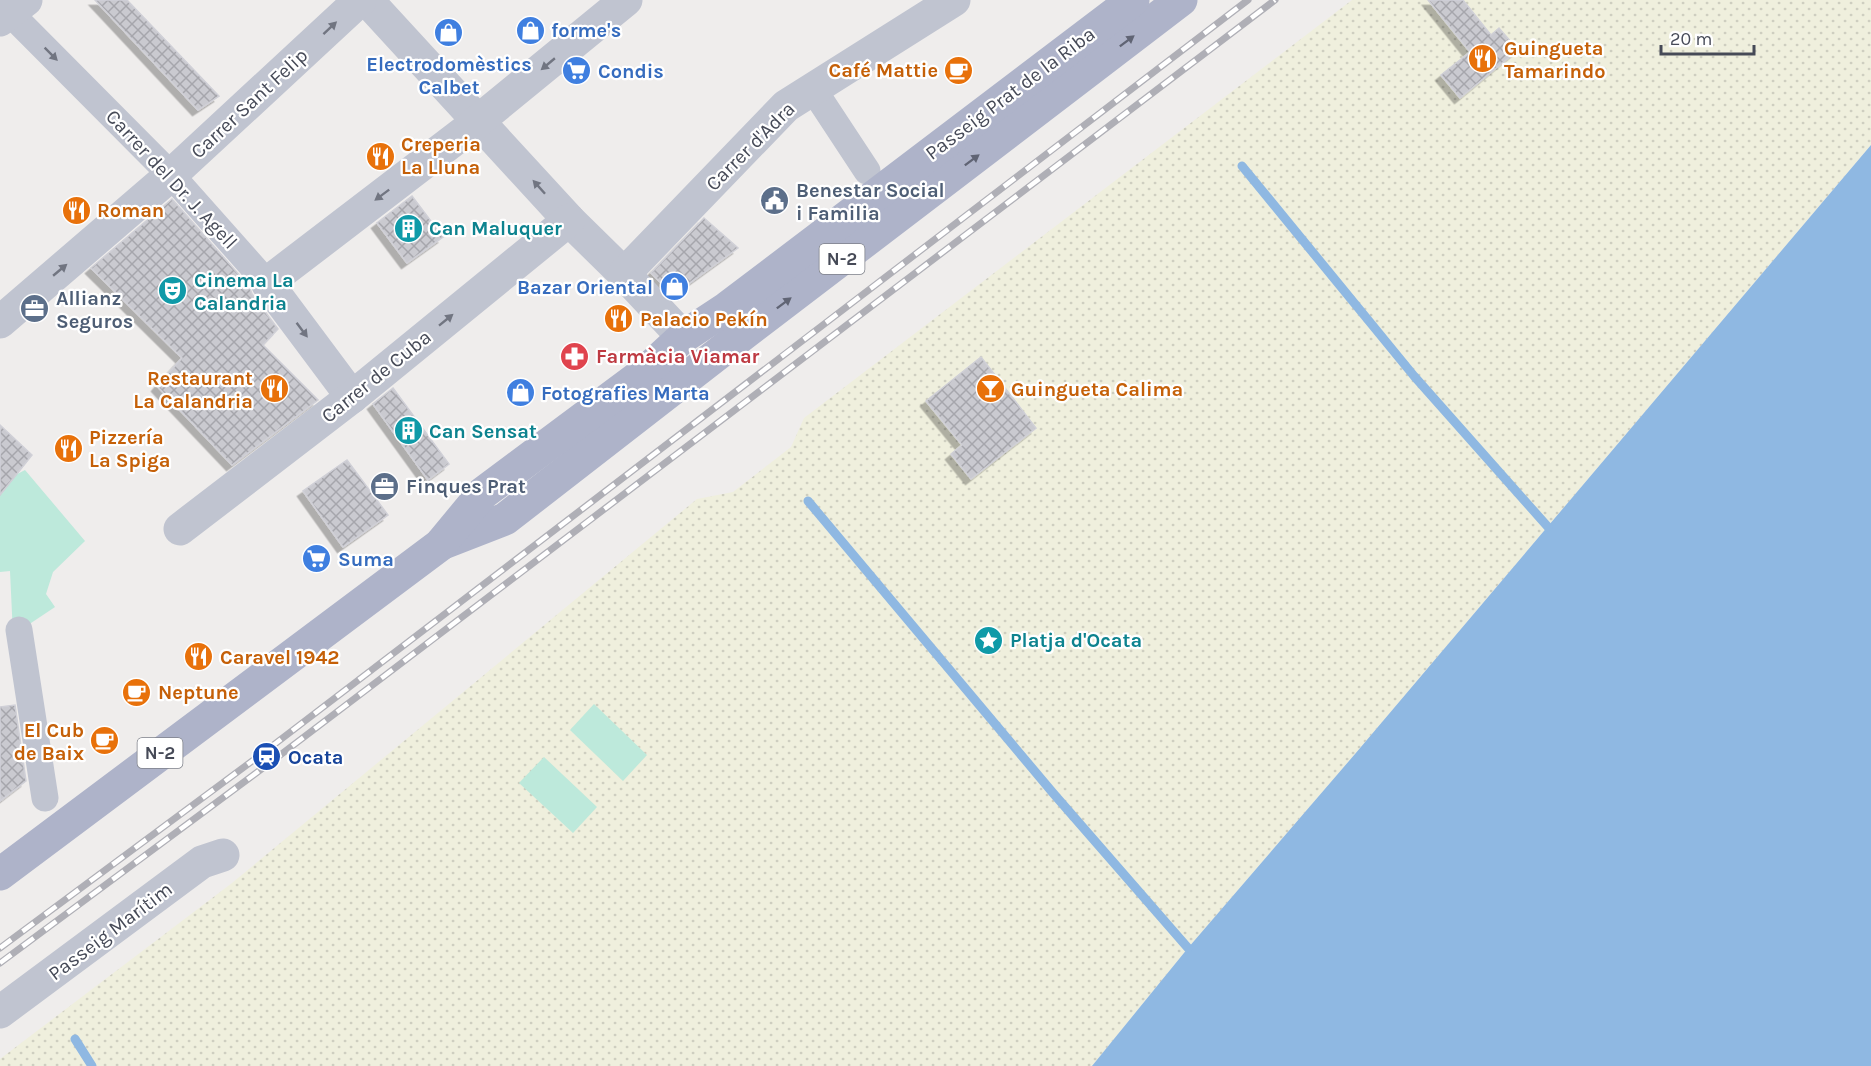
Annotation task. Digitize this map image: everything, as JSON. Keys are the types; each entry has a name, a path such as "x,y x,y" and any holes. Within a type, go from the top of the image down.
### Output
{"main road":[{"name":"N-2","path":"0,874 440,545 505,519 1181,0"},
{"name":"Passeig Prat de la Riba","path":"440,545 483,493 644,373 683,337 727,308 1120,4"},
{"name":"N-2","path":"505,519 554,464 654,391 682,362 683,337"}],"street":[{"name":"Carrer Sant Felip","path":"8,324 360,0"},
{"path":"368,0 569,220 683,337"},
{"path":"267,283 478,121 626,0"},
{"name":"Carrer d'Adra","path":"624,274 786,106 954,0"},
{"name":"Carrer del Dr. J. Agell","path":"9,9 171,174 267,283 352,397"},
{"path":"813,89 867,171"},
{"name":"Carrer de Cuba","path":"180,529 352,397 569,220"},
{"path":"19,630 45,798"},
{"name":"Passeig Marítim","path":"0,1012 202,862 223,855"}],"sand":[{"name":"Platja d'Ocata","path":"1352,0 1871,0 1871,145 1188,948 1092,1066 0,1066 0,1059 232,883 697,499 733,492 791,447 804,418"}],"green space":[{"path":"25,470 85,541 53,572 46,594 55,607 13,635 10,571 0,572 0,483"},
{"path":"594,704 647,755 623,781 570,730"},
{"path":"544,757 597,807 573,833 519,783"}],"water":[{"path":"1871,145 1871,1066 1092,1066 1188,948"}],"building":[{"path":"95,0 127,0 219,96 198,110"},
{"path":"1428,0 1463,0 1491,35 1499,28 1518,50 1460,98 1441,75 1470,52"},
{"name":"Can Maluquer","path":"412,196 443,237 407,263 377,223"},
{"path":"172,199 249,286 252,294 278,329 263,345 318,400 232,465 157,386 182,358 91,268"},
{"path":"704,218 738,248 673,295 651,273"},
{"path":"981,357 1036,428 971,479 951,454 962,445 926,401"},
{"name":"Can Sensat","path":"393,388 449,464 428,480 373,404"},
{"path":"0,425 32,455 0,495"},
{"path":"347,460 388,515 343,547 303,491"},
{"path":"15,705 26,781 0,801 0,707"}],"waterway":[{"path":"1242,166 1414,376 1548,527"},
{"path":"808,501 1053,793 1188,948"},
{"path":"75,1039 92,1066"}],"railway":[{"path":"0,948 263,753 1248,0"},
{"path":"0,963 271,762 1275,0"}],"place":[{"name":"forme's","path":"530,30"},
{"name":"Electrodomèstics Calbet","path":"449,33"},
{"name":"Guingueta Tamarindo","path":"1483,59"},
{"name":"Café Mattie","path":"959,70"},
{"name":"Condis","path":"577,71"},
{"name":"Creperia La Lluna","path":"380,156"},
{"name":"Benestar Social i Familia","path":"775,201"},
{"name":"Roman","path":"76,210"},
{"name":"Can Maluquer","path":"408,228"},
{"name":"Bazar Oriental","path":"674,287"},
{"name":"Cinema La Calandria","path":"173,291"},
{"name":"Allianz Seguros","path":"35,309"},
{"name":"Palacio Pekín","path":"619,319"},
{"name":"Farmàcia Viamar","path":"575,356"},
{"name":"Restaurant La Calandria","path":"274,389"},
{"name":"Guingueta Calima","path":"990,389"},
{"name":"Fotografies Marta","path":"520,393"},
{"name":"Can Sensat","path":"408,431"},
{"name":"Pizzería La Spiga","path":"68,449"},
{"name":"Finques Prat","path":"385,486"},
{"name":"Suma","path":"317,559"},
{"name":"Platja d'Ocata","path":"989,640"},
{"name":"Caravel 1942","path":"199,657"},
{"name":"Neptune","path":"137,692"},
{"name":"El Cub de Baix","path":"105,741"},
{"name":"Ocata","path":"267,757"}]}
